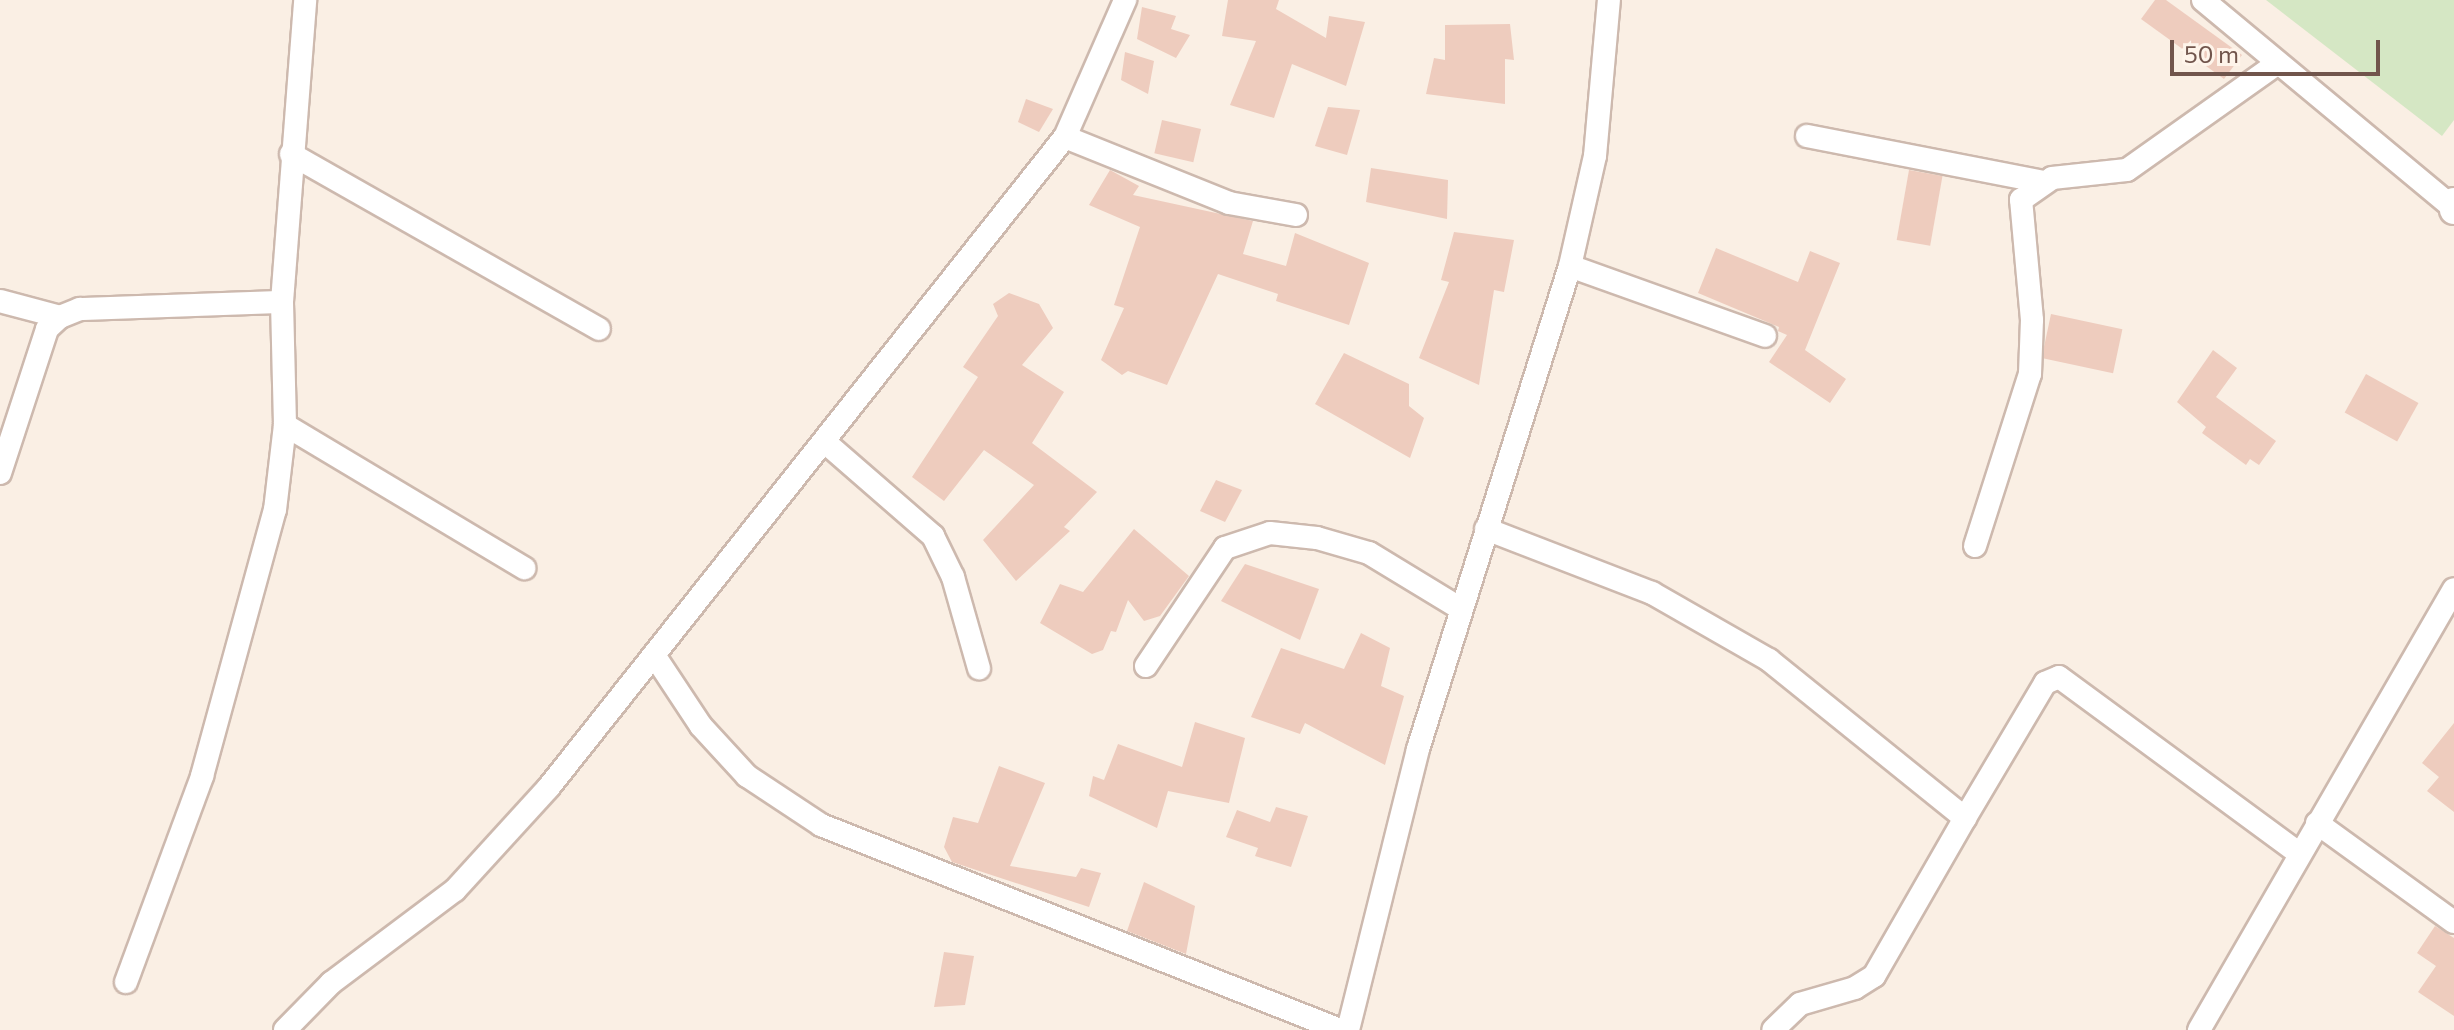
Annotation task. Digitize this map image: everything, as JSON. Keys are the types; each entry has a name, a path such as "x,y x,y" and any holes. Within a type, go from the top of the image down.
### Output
{"street":[{"path":"126,982 202,776 275,510 285,425 282,302 305,0"},
{"path":"285,1030 331,983 455,890 549,787 826,443 1065,137 1125,0"},
{"path":"1348,1030 1418,749 1570,266 1595,156 1609,0"},
{"path":"2203,0 2453,206"},
{"path":"1807,136 2044,182 2127,170 2278,63"},
{"path":"1065,137 1229,203 1296,215"},
{"path":"291,154 599,329"},
{"path":"1975,546 2030,374 2032,320 2021,200 2044,182"},
{"path":"1570,266 1765,336"},
{"path":"0,301 60,317"},
{"path":"0,473 47,329 60,317 80,309 282,302"},
{"path":"285,425 524,568"},
{"path":"826,443 933,536 953,577 979,668"},
{"path":"1486,529 1652,593 1769,660 1965,818"},
{"path":"1146,666 1225,548 1270,533 1317,538 1369,553 1461,609"},
{"path":"2199,1030 2454,589"},
{"path":"654,655 701,726 747,776 821,825 1340,1030"},
{"path":"1773,1030 1800,1004 1855,988 1874,976 2045,683 2059,677 2300,854"},
{"path":"2317,823 2454,922"}],"green space":[{"path":"2266,0 2454,0 2454,120 2442,136"}],"building":[{"path":"1228,0 1279,0 1276,9 1326,38 1329,16 1365,22 1346,86 1292,64 1274,118 1230,105 1256,41 1222,36"},
{"path":"2155,0 2166,0 2242,55 2224,79 2141,19"},
{"path":"1142,7 1176,16 1171,29 1190,35 1176,58 1137,39"},
{"path":"1510,24 1514,60 1505,59 1505,104 1426,94 1434,58 1445,60 1445,25"},
{"path":"1125,52 1154,61 1148,94 1121,80"},
{"path":"1026,99 1053,109 1039,132 1018,122"},
{"path":"1328,107 1360,110 1347,155 1315,146"},
{"path":"1162,120 1201,129 1193,162 1154,153"},
{"path":"1371,168 1448,180 1447,219 1366,202"},
{"path":"1110,170 1139,186 1133,195 1253,221 1243,254 1286,266 1295,233 1369,263 1349,325 1276,301 1278,294 1218,274 1167,385 1128,371 1122,375 1101,360 1124,308 1114,305 1140,227 1089,205"},
{"path":"1909,170 1942,176 1930,246 1897,240"},
{"path":"1454,232 1514,240 1504,292 1494,290 1479,385 1419,358 1449,282 1441,280"},
{"path":"1716,248 1798,282 1810,251 1840,263 1805,350 1846,379 1830,403 1769,362 1787,335 1778,331 1779,327 1698,293"},
{"path":"1009,293 1039,304 1053,328 1022,365 1064,392 1032,443 1097,492 1064,527 1070,531 1016,581 983,540 1034,485 984,450 944,501 912,477 978,377 963,367 998,316 993,304"},
{"path":"2051,314 2122,329 2113,373 2042,358"},
{"path":"2213,350 2237,368 2216,397 2276,441 2259,465 2250,459 2246,465 2202,433 2206,427 2177,402"},
{"path":"1344,353 1409,384 1409,406 1424,418 1410,458 1315,404"},
{"path":"2366,374 2418,403 2397,442 2345,412"},
{"path":"1216,480 1242,490 1225,522 1200,511"},
{"path":"1134,529 1189,576 1160,616 1144,621 1128,600 1116,632 1111,631 1103,650 1092,654 1040,623 1060,584 1083,592"},
{"path":"1245,564 1319,589 1300,640 1221,601"},
{"path":"1361,633 1390,648 1381,686 1404,696 1385,765 1305,723 1300,734 1251,717 1281,648 1344,669"},
{"path":"1195,722 1245,738 1229,803 1168,791 1157,828 1089,796 1093,776 1104,780 1118,744 1182,767"},
{"path":"2454,723 2454,812 2427,791 2439,777 2422,763"},
{"path":"999,766 1045,783 1010,866 1076,877 1081,868 1101,873 1089,907 952,862 944,847 953,817 978,823"},
{"path":"1276,807 1308,816 1291,867 1255,856 1258,848 1226,837 1237,810 1270,822"},
{"path":"1144,882 1195,906 1186,954 1127,931"},
{"path":"2435,926 2454,938 2454,1016 2418,992 2436,966 2417,953"},
{"path":"944,952 974,956 965,1005 934,1007"}]}
